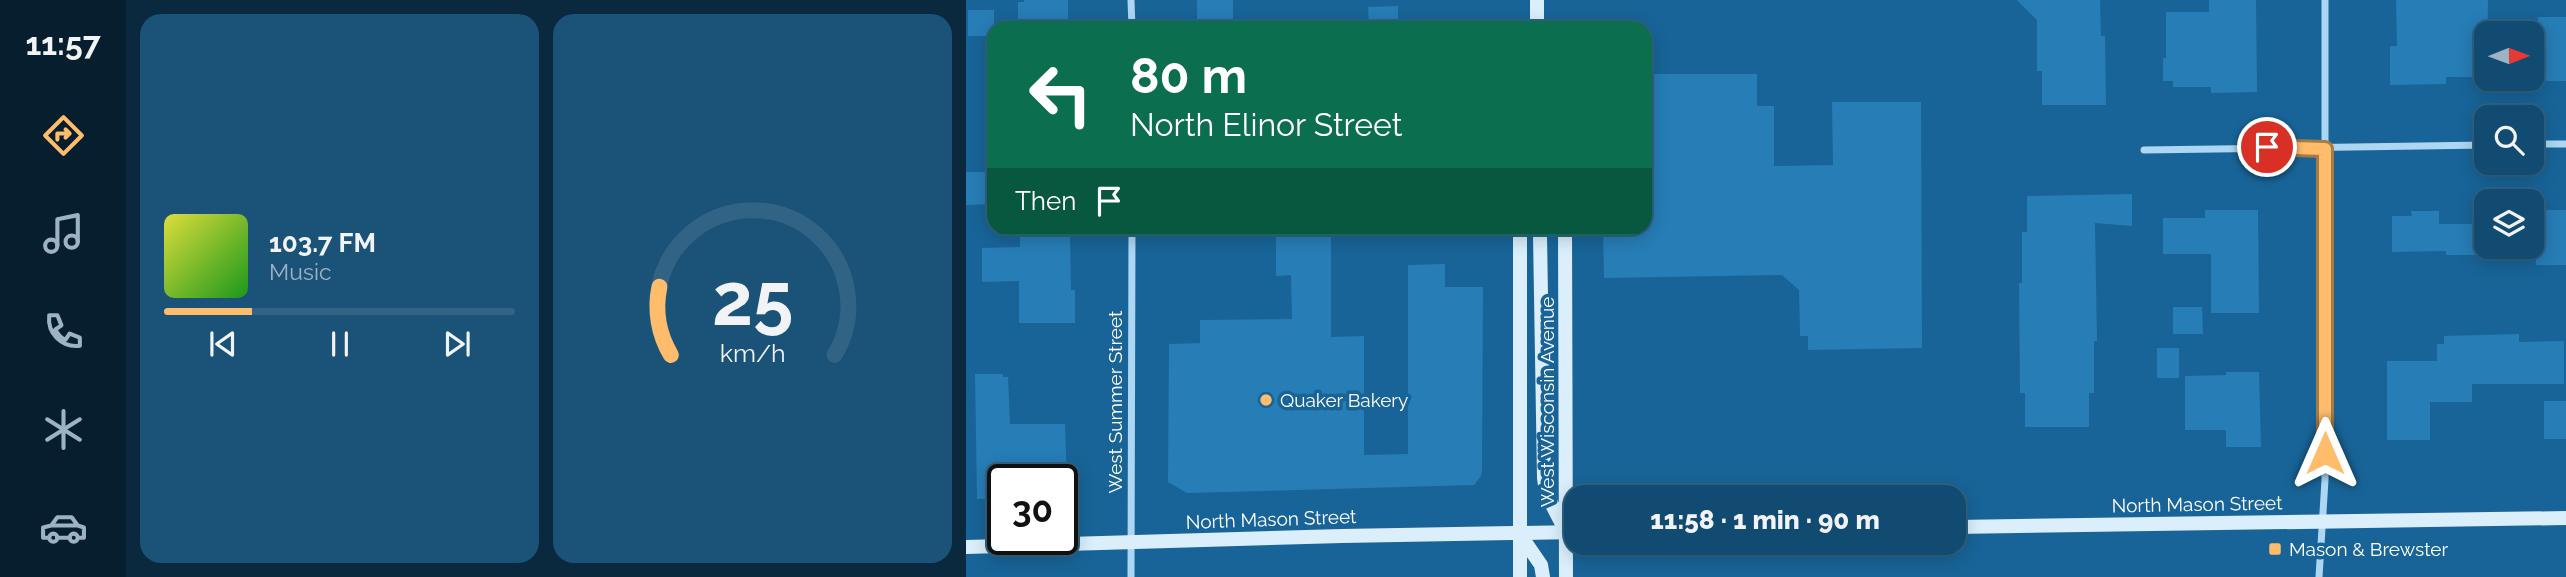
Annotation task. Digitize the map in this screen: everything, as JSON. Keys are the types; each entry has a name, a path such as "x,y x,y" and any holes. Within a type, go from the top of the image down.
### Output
{"main road":[{"path":"1537,0 1537,21"},
{"name":"West Wisconsin Avenue","path":"1520,235 1520,577"},
{"path":"1540,235 1544,478 1546,493 1564,521"},
{"name":"West Wisconsin Avenue","path":"1565,235 1570,485"},
{"name":"North Mason Street","path":"1966,527 2566,518"},
{"name":"North Mason Street","path":"966,547 1564,532"},
{"path":"1520,533 1541,565 1543,577"},
{"name":"West Wisconsin Avenue","path":"1566,577 1568,555"}],"street":[{"path":"1132,0 1132,21"},
{"path":"2319,577 2325,480 2325,0"},
{"path":"2544,144 2566,144"},
{"path":"2144,150 2474,145"},
{"name":"West Summer Street","path":"1131,577 1132,235"}],"building":[{"path":"1068,0 1068,21 1018,21 1018,2"},
{"path":"1197,0 1233,0 1233,21 1197,21"},
{"path":"2017,0 2100,0 2101,36 2105,36 2106,105 2042,105 2042,71 2037,71 2037,20"},
{"path":"2209,0 2256,0 2257,92 2211,93 2211,87 2173,87 2173,81 2163,81 2166,12 2209,12"},
{"path":"2396,0 2488,0 2488,21 2474,21 2474,77 2446,77 2446,84 2390,85 2390,46 2397,46"},
{"path":"1398,6 1398,21 1369,21 1368,7"},
{"path":"968,10 994,10 994,21 987,21 987,36 968,36"},
{"path":"2538,17 2566,17 2566,81 2544,81 2544,21 2538,21"},
{"path":"1652,74 1757,74 1757,106 1774,106 1774,166 1833,165 1832,102 1921,102 1922,348 1808,350 1808,336 1800,336 1799,290 1782,275 1604,278 1603,235 1652,235"},
{"path":"966,172 987,172 987,204 966,205"},
{"path":"2132,194 2132,226 2095,223 2097,341 2094,341 2094,393 2089,393 2089,427 2025,427 2025,393 2020,393 2019,283 2022,283 2022,232 2027,232 2027,196"},
{"path":"2205,210 2258,210 2259,313 2211,313 2211,254 2163,254 2163,218 2205,218"},
{"path":"2544,210 2566,210 2566,265 2536,265 2536,259 2544,259"},
{"path":"2411,211 2439,211 2439,224 2474,224 2474,255 2446,255 2446,251 2392,252 2392,216 2412,216"},
{"path":"1070,235 1071,290 1075,290 1075,323 1019,323 1019,281 982,282 982,248 1020,247 1020,236"},
{"name":"Quaker Bakery","path":"1276,235 1331,235 1331,337 1364,336 1364,455 1408,454 1408,265 1445,264 1445,287 1483,287 1482,470 1474,485 1187,493 1168,482 1169,344 1200,343 1200,320 1292,319 1291,275 1276,276"},
{"path":"2173,307 2202,307 2203,334 2173,334"},
{"path":"2519,334 2519,342 2564,341 2564,384 2472,384 2472,402 2430,402 2430,440 2387,440 2387,361 2437,361 2437,344 2444,344 2444,336"},
{"path":"2157,348 2179,348 2179,378 2157,378"},
{"path":"2226,372 2259,372 2261,447 2226,447 2226,430 2185,430 2185,376 2226,375"},
{"path":"975,374 1003,374 1003,377 1008,377 1010,424 1065,424 1066,464 987,464 987,499 977,499"},
{"path":"2544,401 2566,401 2566,439 2544,439"}],"place":[{"name":"Quaker Bakery","path":"1266,400"},
{"name":"Mason & Brewster","path":"2275,549"}],"route":[{"path":"2267,147 2325,149 2325,453"}]}
